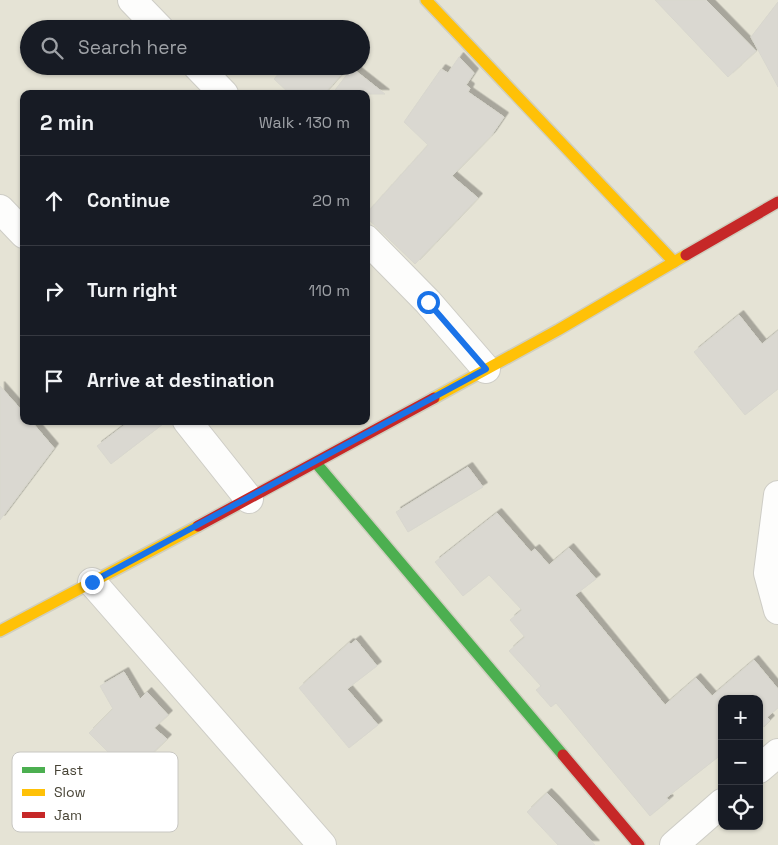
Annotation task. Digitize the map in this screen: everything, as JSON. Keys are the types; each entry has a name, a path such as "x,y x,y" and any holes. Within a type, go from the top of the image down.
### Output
{"main road":[{"path":"426,0 674,262"},
{"path":"0,631 316,463 486,369 778,202"},
{"path":"316,463 639,845"}],"street":[{"path":"132,0 151,20"},
{"path":"206,75 220,90"},
{"path":"0,210 20,230"},
{"path":"370,243 428,302 486,369"},
{"path":"191,425 249,499"},
{"path":"778,495 768,573 778,610"},
{"path":"92,582 322,845"},
{"path":"763,766 778,753"},
{"path":"674,845 718,806"}],"shaded area":[{"path":"0,0 778,0 778,845 0,845"}],"building":[{"path":"655,0 706,0 756,51 728,77"},
{"path":"778,2 778,87 751,37"},
{"path":"459,57 474,73 466,85 470,88 468,92 504,117 491,136 452,176 478,198 415,264 370,221 370,210 428,145 404,122 441,69 448,73"},
{"path":"277,75 341,75 328,90 286,90 274,79"},
{"path":"347,75 361,75 385,94 370,94 370,90 335,90"},
{"path":"739,315 762,344 778,331 778,389 745,415 694,352"},
{"path":"0,386 20,408 20,425 34,425 54,448 0,520"},
{"path":"125,425 162,425 111,464 97,446"},
{"path":"468,467 483,487 408,532 396,512"},
{"path":"497,513 531,552 535,549 549,565 569,548 596,579 575,595 665,705 696,678 712,696 754,660 778,689 778,708 767,717 770,720 763,727 763,695 718,695 718,757 666,798 669,800 650,816 556,703 551,707 536,690 541,686 509,651 525,637 510,620 522,610 489,575 463,596 435,562"},
{"path":"356,640 377,666 347,689 378,725 349,748 299,688 349,643 351,644"},
{"path":"124,672 140,699 147,692 168,715 154,728 167,739 154,752 108,752 89,733 113,709 100,686"},
{"path":"547,793 595,845 558,845 527,812"}],"traffic: fast":[{"path":"316,463 563,755"}],"traffic: slow":[{"path":"426,0 674,262"},
{"path":"434,398 558,330 686,255"},
{"path":"0,631 198,526"}],"traffic: jam":[{"path":"686,255 778,202"},
{"path":"198,526 434,398"},
{"path":"563,755 639,845"}],"route":[{"path":"92,582 249,499 486,369 428,302"}]}
